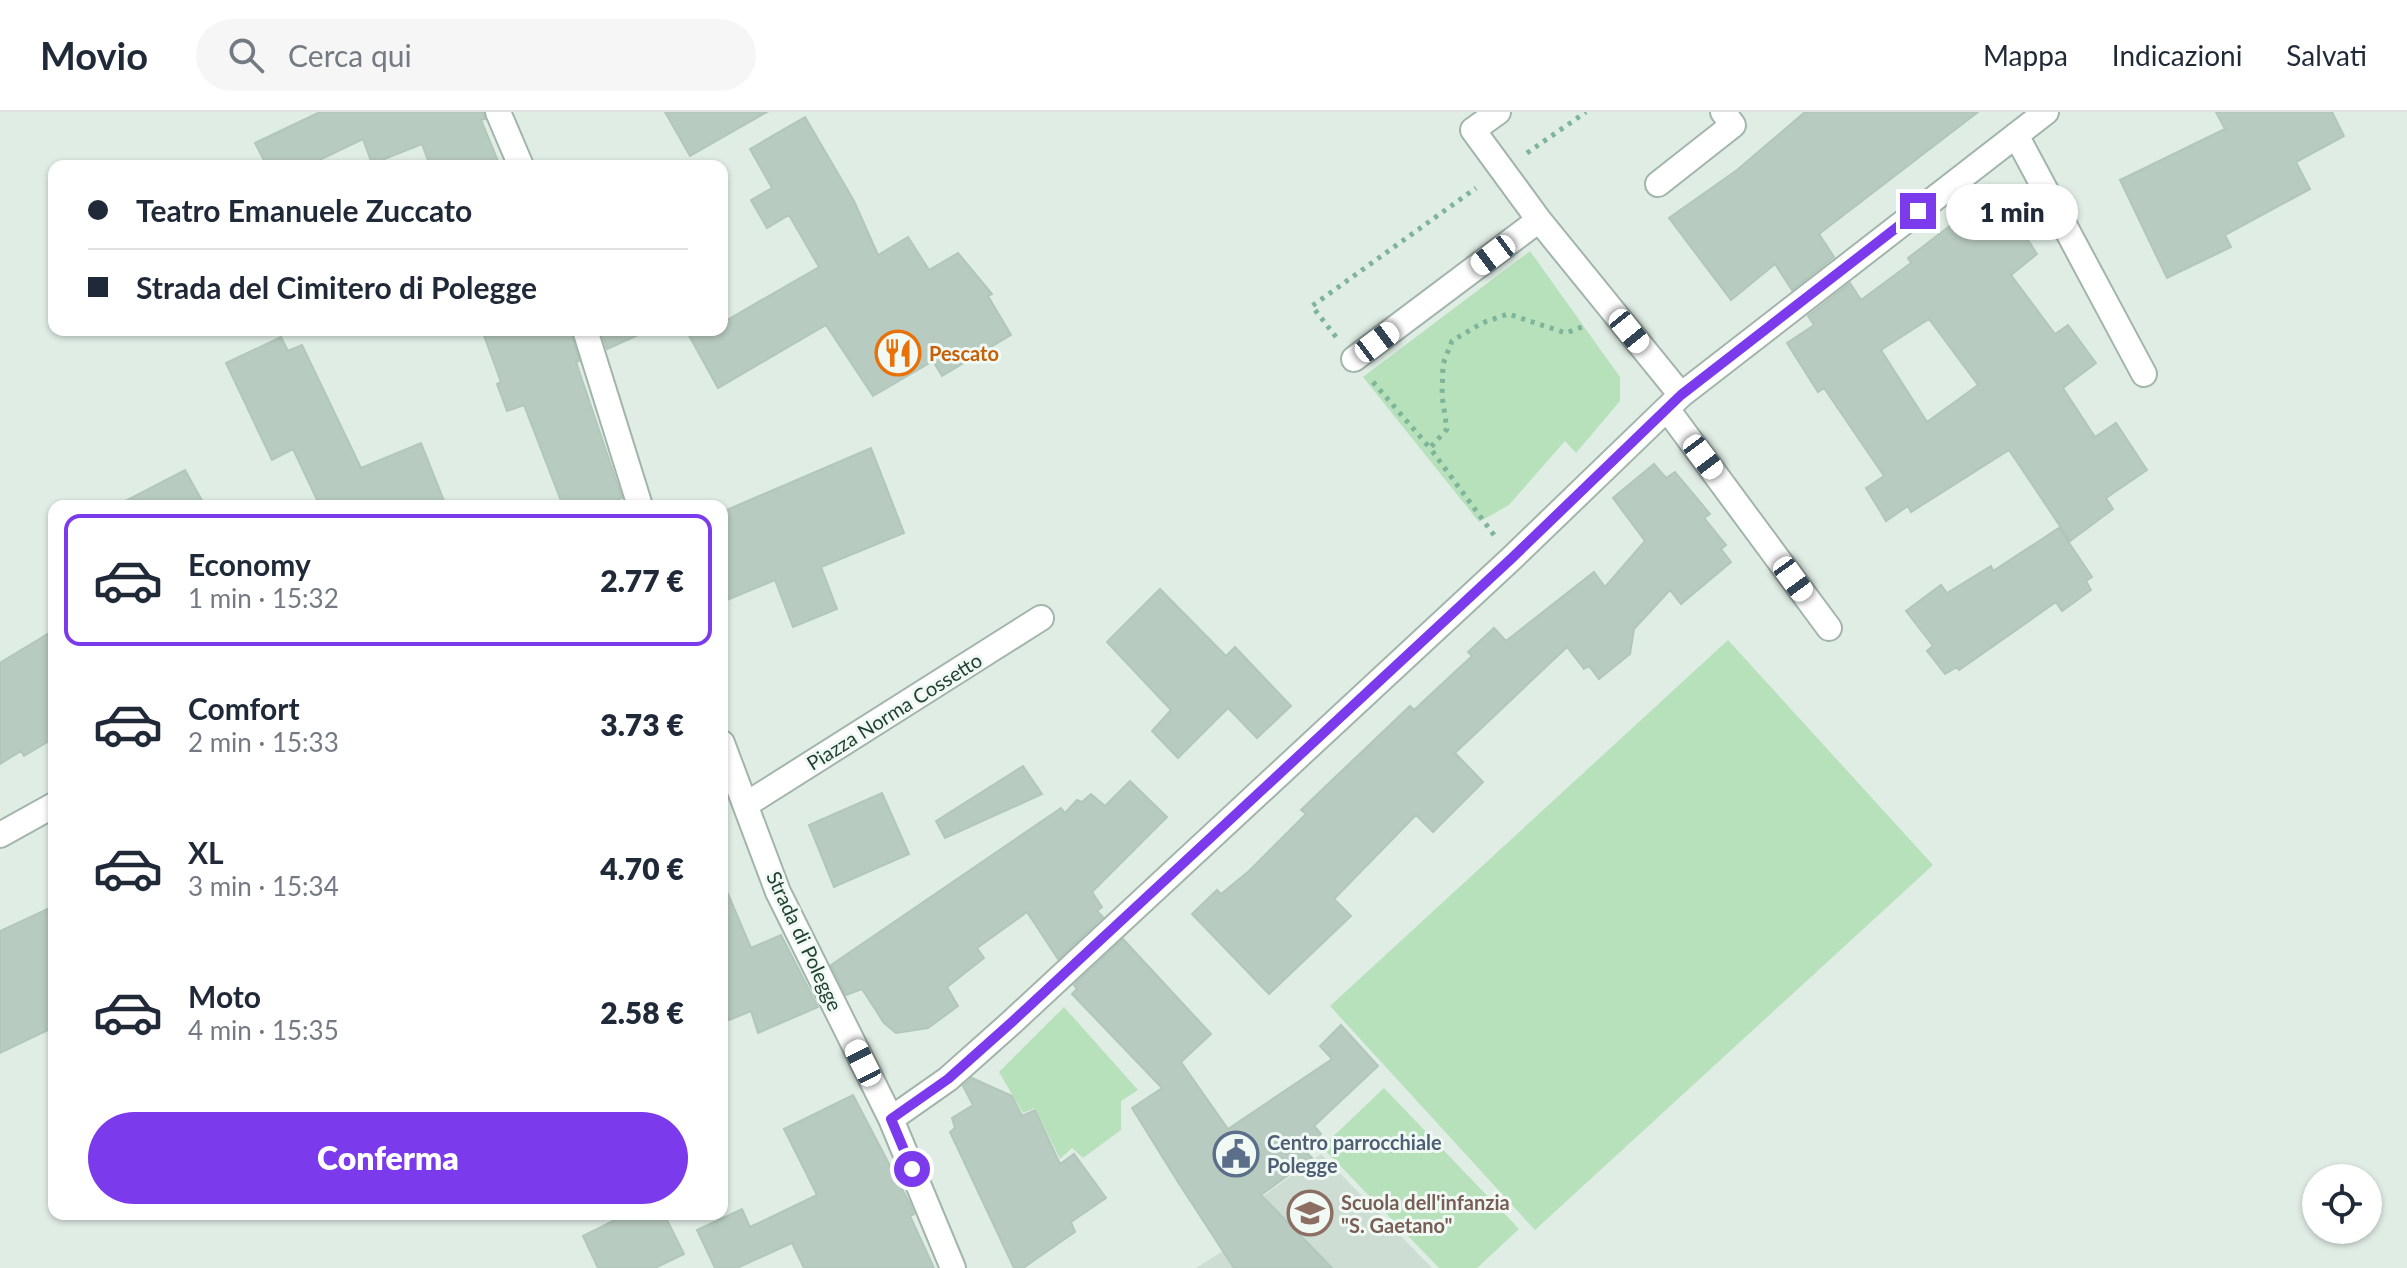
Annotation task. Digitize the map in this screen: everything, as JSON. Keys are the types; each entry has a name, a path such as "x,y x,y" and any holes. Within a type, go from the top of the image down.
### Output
{"street":[{"path":"498,112 518,160"},
{"path":"1498,112 1473,130 1539,220 1612,310 1829,628"},
{"path":"891,1119 948,1079 1002,1032 1512,558 1674,402 2046,112"},
{"path":"1658,184 1735,116"},
{"path":"2016,135 2144,374"},
{"path":"1354,359 1539,220"},
{"path":"587,336 637,500"},
{"name":"Piazza Norma Cossetto","path":"747,804 1041,618"},
{"name":"Strada di Polegge","path":"728,758 778,892 891,1119 953,1268"},
{"path":"0,835 48,808"}],"path":[{"path":"1312,306 1586,112"},
{"path":"1430,448 1447,429 1442,396 1443,364 1452,341 1482,323 1508,314 1566,333 1584,328 1612,310"},
{"path":"1354,359 1430,448 1512,558"}],"shaded area":[{"name":"Scuola dell'infanzia \"S. Gaetano\"","path":"1321,1154 1432,1268 1196,1268 1226,1249 1217,1230"}],"green space":[{"path":"1530,251 1620,377 1620,401 1576,453 1565,441 1509,505 1479,522 1363,377"},
{"path":"1728,640 1933,865 1535,1230 1330,1006"},
{"path":"1064,1007 1138,1090 1121,1101 1121,1130 1083,1158 1072,1148 1060,1159 1035,1108 1023,1113 999,1072"},
{"path":"1384,1088 1519,1229 1477,1268 1439,1268 1322,1147"}],"building":[{"path":"320,112 483,112 485,119 481,120 498,160 428,160 422,144 382,160 371,160 363,139 319,160 264,160 255,143"},
{"path":"665,112 767,112 690,156"},
{"path":"1805,112 1978,112 1819,234 1834,257 1792,290 1775,264 1731,300 1669,218 1737,170"},
{"path":"2216,112 2332,112 2344,136 2296,162 2310,189 2225,235 2231,247 2167,278 2120,180 2225,129"},
{"path":"805,117 854,201 878,255 908,237 929,270 958,253 992,294 988,296 1011,335 942,376 933,361 873,396 826,325 718,388 689,336 728,336 728,320 819,267 789,215 767,228 751,200 772,188 750,149"},
{"path":"1999,195 2023,225 2020,228 2037,254 2011,275 2055,334 2068,325 2096,363 2063,388 2095,437 2116,423 2147,470 2106,498 2113,509 2070,541 2009,450 1911,512 1908,506 1886,521 1866,488 1884,476 1824,388 1818,392 1787,343 1814,325 1808,316 1850,283 1861,300 1911,263 1908,258 1981,202 1984,207","holes":["1929,319 1978,385 1927,422 1881,350"]},
{"path":"484,336 572,336 579,361 576,362 622,498 561,500 524,405 507,411 497,384 501,382"},
{"path":"603,336 636,336 607,349"},
{"path":"281,337 288,351 302,345 361,468 421,443 444,500 317,500 293,449 272,460 226,363"},
{"path":"871,448 904,533 821,567 837,609 793,627 775,580 728,600 728,509"},
{"path":"1654,464 1666,478 1675,472 1710,514 1704,518 1726,545 1721,549 1731,562 1681,604 1670,590 1634,629 1630,654 1599,679 1589,666 1584,669 1567,647 1455,753 1483,782 1433,832 1416,815 1334,899 1351,916 1269,994 1192,914 1217,890 1221,894 1249,871 1306,814 1301,810 1410,706 1414,710 1472,656 1468,652 1494,628 1506,641 1594,572 1605,587 1645,541 1613,498"},
{"path":"185,470 202,500 128,500"},
{"path":"2059,528 2092,577 2086,581 2091,590 2062,611 2056,602 1959,670 1957,667 1945,674 1927,651 1933,646 1906,611 1941,585 1947,593 1991,566 1993,571"},
{"path":"1160,589 1226,656 1235,647 1291,706 1257,738 1228,708 1178,758 1152,731 1171,710 1107,642"},
{"path":"48,634 48,742 24,756 21,751 0,764 0,663"},
{"path":"1023,766 1042,794 945,838 936,821"},
{"path":"1130,781 1167,817 1092,892 1102,907 1097,911 1103,917 1058,959 1027,912 977,948 984,958 947,987 958,1006 928,1028 896,1033 884,1023 862,989 846,995 831,965 1061,808 1065,813 1077,800 1082,802 1091,794 1105,806"},
{"path":"882,793 909,854 834,887 809,825"},
{"path":"728,894 751,948 781,935 818,1007 758,1033 751,1011 729,1020"},
{"path":"48,909 48,1030 0,1053 0,931"},
{"path":"1123,939 1211,1034 1181,1062 1228,1129 1332,1059 1320,1046 1341,1025 1378,1066 1314,1126 1321,1134 1303,1149 1312,1158 1261,1195 1332,1268 1234,1268 1178,1182 1132,1108 1162,1088 1072,994 1077,989 1074,985"},
{"path":"972,1078 1012,1096 1022,1116 1035,1110 1060,1164 1074,1154 1106,1198 1071,1222 1075,1232 1023,1268 1014,1268 950,1132 955,1128 952,1118 973,1105 963,1086"},
{"path":"853,1095 910,1204 914,1214 910,1216 934,1268 804,1268 792,1243 737,1268 715,1268 697,1230 718,1220 728,1220 728,1216 742,1209 750,1227 817,1195 784,1129"},
{"path":"615,1220 667,1220 684,1254 655,1268 598,1268 583,1236"}],"place":[{"name":"Pescato","path":"898,353"},
{"name":"Centro parrocchiale Polegge","path":"1236,1154"},
{"name":"Scuola dell'infanzia \"S. Gaetano\"","path":"1310,1213"}],"route":[{"path":"912,1169 891,1119 948,1079 1012,1022 1512,558 1681,395 1918,211"}]}
